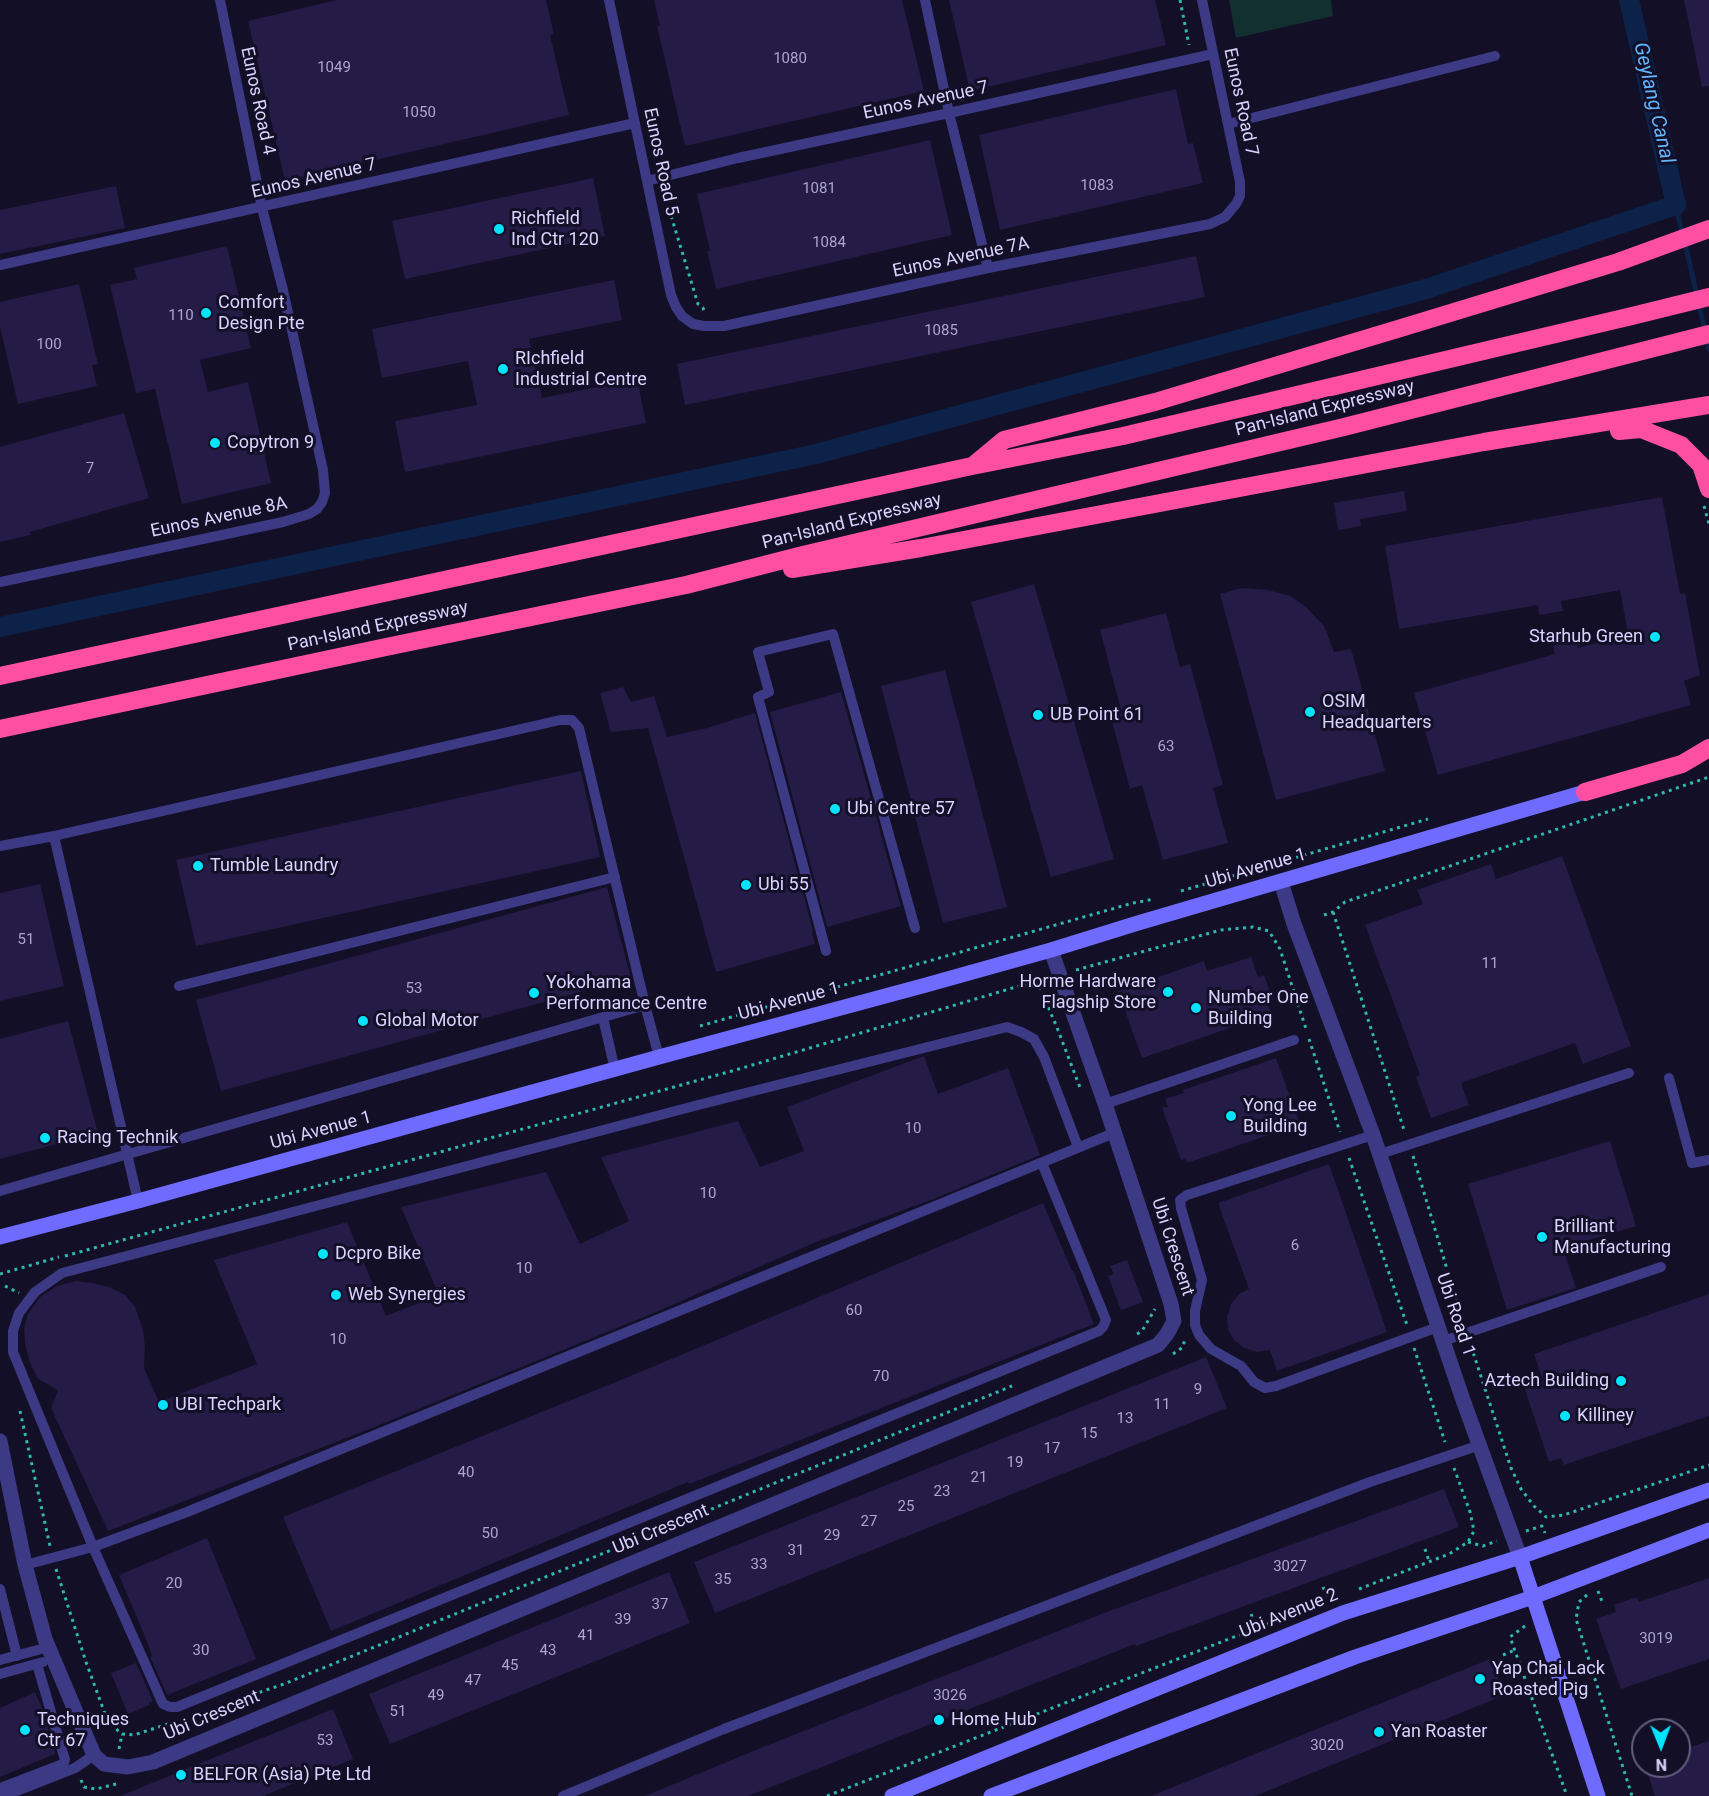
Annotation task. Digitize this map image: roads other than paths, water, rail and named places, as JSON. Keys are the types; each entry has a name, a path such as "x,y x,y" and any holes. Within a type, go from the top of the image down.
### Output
{"highway":[{"path":"972,466 1004,440 1155,402 1535,288 1702,232"},
{"name":"Pan-Island Expressway","path":"0,676 972,466 1123,436 1709,297"},
{"name":"Pan-Island Expressway","path":"0,729 686,585 799,556 1344,427 1709,334"},
{"path":"686,585 921,548 1484,442 1709,405"},
{"path":"1484,442 1641,429 1681,445 1701,465 1706,494"},
{"path":"1585,792 1682,764 1709,748"}],"street":[{"name":"Ubi Avenue 1","path":"0,1237 1050,950 1585,792"},
{"name":"Ubi Road 1","path":"1281,882 1294,924 1380,1154 1440,1334 1520,1557 1598,1796"},
{"name":"Ubi Crescent","path":"94,1755 104,1764 116,1767 153,1762 1158,1345 1174,1321 1171,1304 1105,1104 1050,950"},
{"path":"0,1441 25,1565 51,1653 94,1755"},
{"name":"Ubi Avenue 2","path":"892,1796 1343,1613 1520,1557 1709,1490"},
{"path":"991,1796 1355,1657 1533,1597 1709,1530"}],"lane":[{"name":"Eunos Road 4","path":"220,0 262,208"},
{"name":"Eunos Road 5","path":"609,0 671,295 675,307 693,324"},
{"path":"925,0 949,113 988,268"},
{"name":"Eunos Road 7","path":"1202,0 1240,182 1240,196 1233,210"},
{"name":"Eunos Avenue 7","path":"647,181 738,158 1213,54"},
{"path":"1228,124 1495,56"},
{"name":"Eunos Avenue 7","path":"0,265 635,123"},
{"name":"Eunos Avenue 8A","path":"0,582 283,522 309,514 322,502 325,493 323,470 283,290 262,208"},
{"name":"Eunos Avenue 7A","path":"693,324 724,326 988,268 1210,224 1225,217 1233,210"},
{"path":"826,951 758,697 769,692 758,652 833,634 915,928"},
{"path":"0,846 54,836 560,720 572,720 579,728 659,1057"},
{"path":"54,836 138,1201"},
{"path":"179,986 615,877"},
{"path":"0,1191 645,1005"},
{"path":"603,1018 615,1070"},
{"path":"1042,1163 1106,1320 1099,1331 177,1707 164,1704 93,1547 13,1352 13,1331 19,1313 34,1292 62,1273 687,1108 1007,1027 1034,1039 1044,1057 1078,1147"},
{"path":"1105,1104 1293,1040"},
{"path":"1380,1154 1629,1073"},
{"path":"1669,1078 1692,1163 1709,1160"},
{"path":"25,1565 93,1547 187,1512 1114,1133"},
{"path":"1373,1135 1187,1195 1180,1200 1202,1280 1195,1311 1195,1325 1199,1335 1211,1349 1241,1366 1254,1382 1265,1388 1276,1386 1411,1336 1466,1333 1661,1267"},
{"path":"563,1796 724,1729 1359,1486 1480,1445"},
{"path":"0,1589 17,1656"},
{"path":"0,1660 51,1653"},
{"path":"0,1674 37,1664 51,1653"},
{"path":"0,1788 63,1764 65,1760 37,1664"},
{"path":"4,1796 75,1768 94,1755"}],"waterway":[{"name":"Geylang Canal","path":"0,627 816,454 1426,289 1676,205 1629,0"},
{"path":"1676,205 1682,234"},
{"path":"1685,243 1709,349"}],"place":[{"name":"Richfield Ind Ctr 120","path":"499,229"},
{"name":"Comfort Design Pte","path":"206,313"},
{"name":"RIchfield Industrial Centre","path":"503,369"},
{"name":"Copytron 9","path":"215,443"},
{"name":"Starhub Green","path":"1655,637"},
{"name":"OSIM Headquarters","path":"1310,712"},
{"name":"UB Point 61","path":"1038,715"},
{"name":"Ubi Centre 57","path":"835,809"},
{"name":"Tumble Laundry","path":"198,866"},
{"name":"Ubi 55","path":"746,885"},
{"name":"Horme Hardware Flagship Store","path":"1168,992"},
{"name":"Yokohama Performance Centre","path":"534,993"},
{"name":"Number One Building","path":"1196,1008"},
{"name":"Global Motor","path":"363,1021"},
{"name":"Yong Lee Building","path":"1231,1116"},
{"name":"Racing Technik","path":"45,1138"},
{"name":"Brilliant Manufacturing","path":"1542,1237"},
{"name":"Dcpro Bike","path":"323,1254"},
{"name":"Web Synergies","path":"336,1295"},
{"name":"Aztech Building","path":"1621,1381"},
{"name":"UBI Techpark","path":"163,1405"},
{"name":"Killiney","path":"1565,1416"},
{"name":"Yap Chai Lack Roasted Pig","path":"1480,1679"},
{"name":"Home Hub","path":"939,1720"},
{"name":"Techniques Ctr 67","path":"25,1730"},
{"name":"Yan Roaster","path":"1379,1732"},
{"name":"BELFOR (Asia) Pte Ltd","path":"181,1775"}]}
